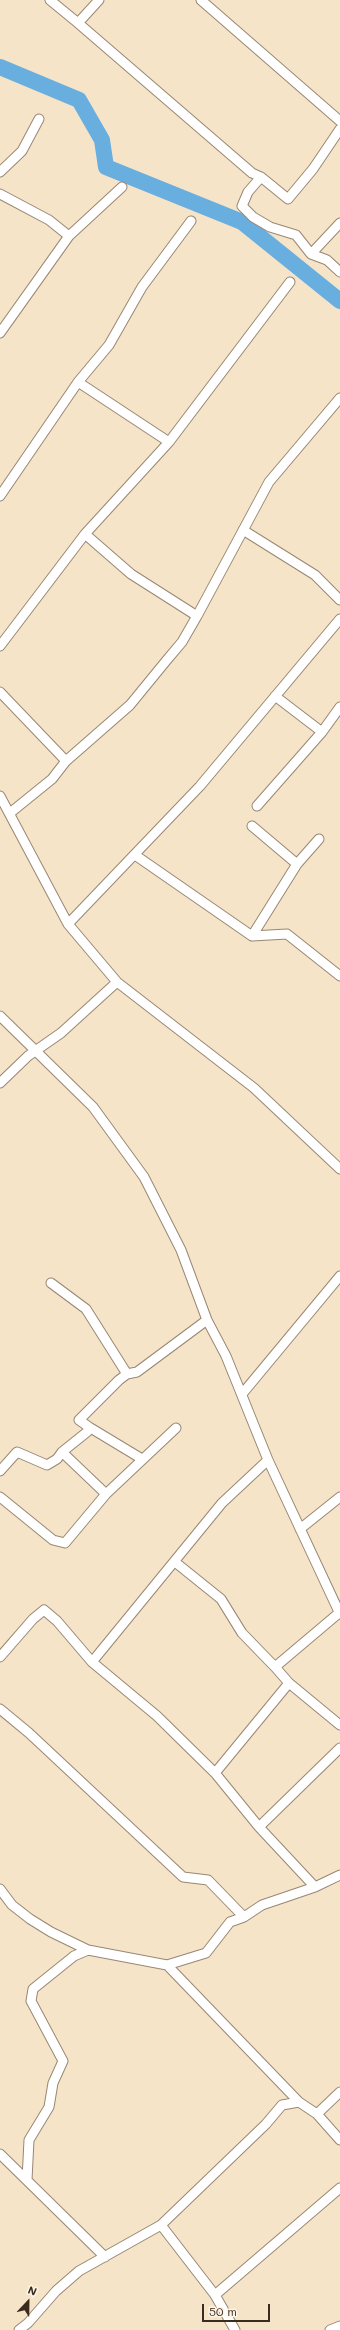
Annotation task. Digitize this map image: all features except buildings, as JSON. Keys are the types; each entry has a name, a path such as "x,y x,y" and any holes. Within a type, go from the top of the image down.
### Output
{"street":[{"path":"50,0 252,173 261,177 288,199 314,169 340,129"},
{"path":"78,23 99,0"},
{"path":"201,0 340,121"},
{"path":"0,172 22,151 39,119"},
{"path":"261,177 248,192 242,206 253,217 270,227 296,235 311,254 327,260 340,272"},
{"path":"0,333 70,236 122,187"},
{"path":"0,194 49,220 70,236"},
{"path":"0,496 78,382 108,345 142,287 191,220"},
{"path":"311,254 340,223"},
{"path":"1,644 85,534 169,442 290,282"},
{"path":"78,382 169,442"},
{"path":"10,813 52,779 66,761 130,705 182,642 269,482 340,398"},
{"path":"242,530 315,575 340,600"},
{"path":"85,534 131,574 197,616"},
{"path":"68,924 200,786 340,619"},
{"path":"0,692 66,761"},
{"path":"275,696 322,732"},
{"path":"257,806 322,732 340,707"},
{"path":"0,796 68,924 117,982 254,1088 340,1169"},
{"path":"252,826 297,864"},
{"path":"252,936 297,864 319,839"},
{"path":"135,855 252,936 287,934 340,976"},
{"path":"0,1083 37,1050 61,1033 117,982"},
{"path":"0,1016 37,1050 93,1107 144,1177 181,1250 206,1320 226,1356 268,1460 340,1614 275,1667"},
{"path":"242,1394 340,1276"},
{"path":"51,1283 86,1309 128,1374"},
{"path":"142,1459 79,1420 128,1374 137,1372 206,1320"},
{"path":"0,1471 17,1452 47,1465 57,1459 62,1452 87,1432 89,1427"},
{"path":"0,1497 54,1540 65,1543 106,1494 176,1428"},
{"path":"62,1452 106,1494"},
{"path":"92,1662 222,1503 268,1460"},
{"path":"300,1530 340,1497"},
{"path":"175,1562 221,1599 242,1633 289,1683 340,1726"},
{"path":"0,1657 32,1619 44,1610 57,1620 92,1662 157,1716 215,1773 259,1827 315,1887"},
{"path":"215,1773 289,1683"},
{"path":"0,1709 29,1733 183,1877 208,1880 244,1917"},
{"path":"259,1827 340,1748"},
{"path":"0,1889 12,1905 30,1919 51,1932 88,1950 167,1965 206,1953 230,1922 244,1917 262,1904 315,1887 340,1875"},
{"path":"27,2180 29,2140 49,2107 53,2083 63,2062 31,2001 32,1988 74,1956 88,1950"},
{"path":"167,1965 299,2102 317,2114 340,2140"},
{"path":"317,2114 340,2092"},
{"path":"19,2330 28,2323 56,2291 79,2272 161,2225 266,2124 282,2105 299,2102"},
{"path":"0,2154 105,2257"},
{"path":"215,2296 340,2188"},
{"path":"161,2225 215,2296 235,2330"},
{"path":"330,2330 340,2326"}],"waterway":[{"path":"0,67 79,100 102,140 106,167 242,222 340,301"}]}
